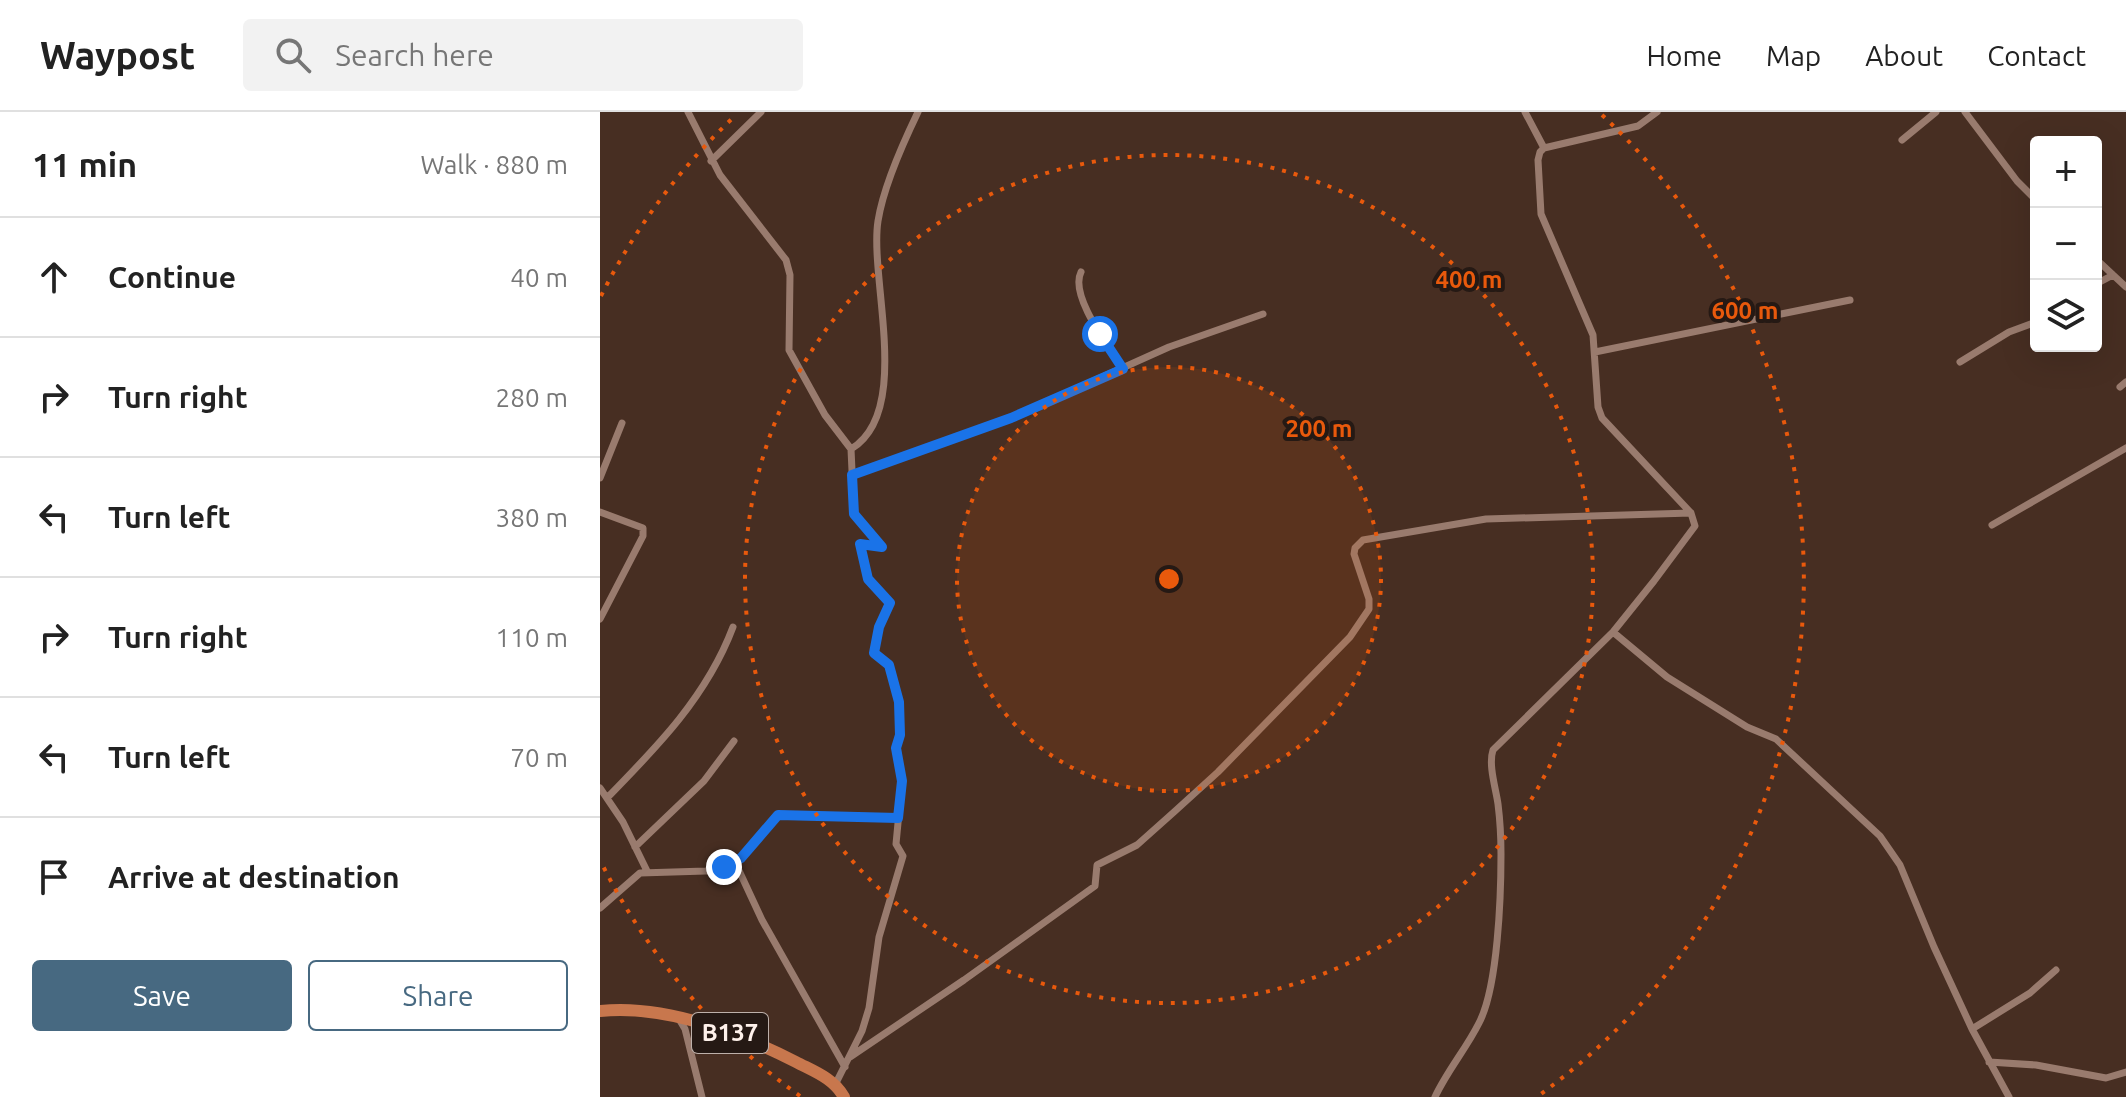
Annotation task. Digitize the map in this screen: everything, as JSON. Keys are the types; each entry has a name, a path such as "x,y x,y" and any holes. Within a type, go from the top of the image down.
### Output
{"main road":[{"name":"B137","path":"600,1011 626,1010 714,1026 836,1083"},
{"path":"836,1083 844,1097"}],"street":[{"path":"688,112 711,161 786,260 790,275 789,350 825,415 851,449 854,514 882,547 860,544 868,579 890,603 879,627 874,653 889,665 899,702 900,735 896,748 902,781 896,844 903,856 879,937 869,1008 836,1083"},
{"path":"711,161 761,112"},
{"path":"851,449 861,443 870,429 883,389 885,353 877,223 918,112"},
{"path":"1525,112 1544,148"},
{"path":"1435,1097 1455,1058 1479,1023 1491,982 1500,903 1501,850 1499,808 1491,755 1545,697 1613,632 1695,526 1691,513 1602,418 1598,407 1593,335 1541,214 1538,160 1544,148 1638,126 1657,112"},
{"path":"1902,140 1936,112"},
{"path":"1965,112 2030,194"},
{"path":"2102,265 2126,287"},
{"path":"1081,272 1078,287 1082,298 1100,334 1123,369"},
{"path":"2102,281 2113,275"},
{"path":"1595,352 1850,300"},
{"path":"852,475 1011,418 1169,347 1263,314"},
{"path":"1960,362 2009,332 2030,324"},
{"path":"600,478 622,423"},
{"path":"1992,525 2126,448"},
{"path":"600,512 643,528 643,536 600,619"},
{"path":"850,1057 1095,886 1097,865 1137,845 1243,747 1350,637 1366,616 1369,599 1354,554 1355,548 1363,540 1495,518 1691,513"},
{"path":"607,798 691,707 722,657 733,627"},
{"path":"1613,632 1667,677 1747,727 1776,739 1880,836 1900,865 1972,1029 2009,1097"},
{"path":"635,847 704,781 734,741"},
{"path":"600,788 647,871"},
{"path":"600,908 640,873 706,871 735,862 778,815 898,818"},
{"path":"735,862 762,920 845,1067"},
{"path":"1972,1029 2030,993 2056,970"},
{"path":"678,1018 685,1029 702,1097"},
{"path":"1989,1062 2036,1065 2106,1078 2126,1072"}],"route":[{"path":"724,867 741,858 778,815 898,818 902,781 896,748 900,735 899,702 889,665 874,653 879,627 890,603 868,579 860,544 882,547 854,514 852,475 1011,418 1123,369 1100,334"}]}
